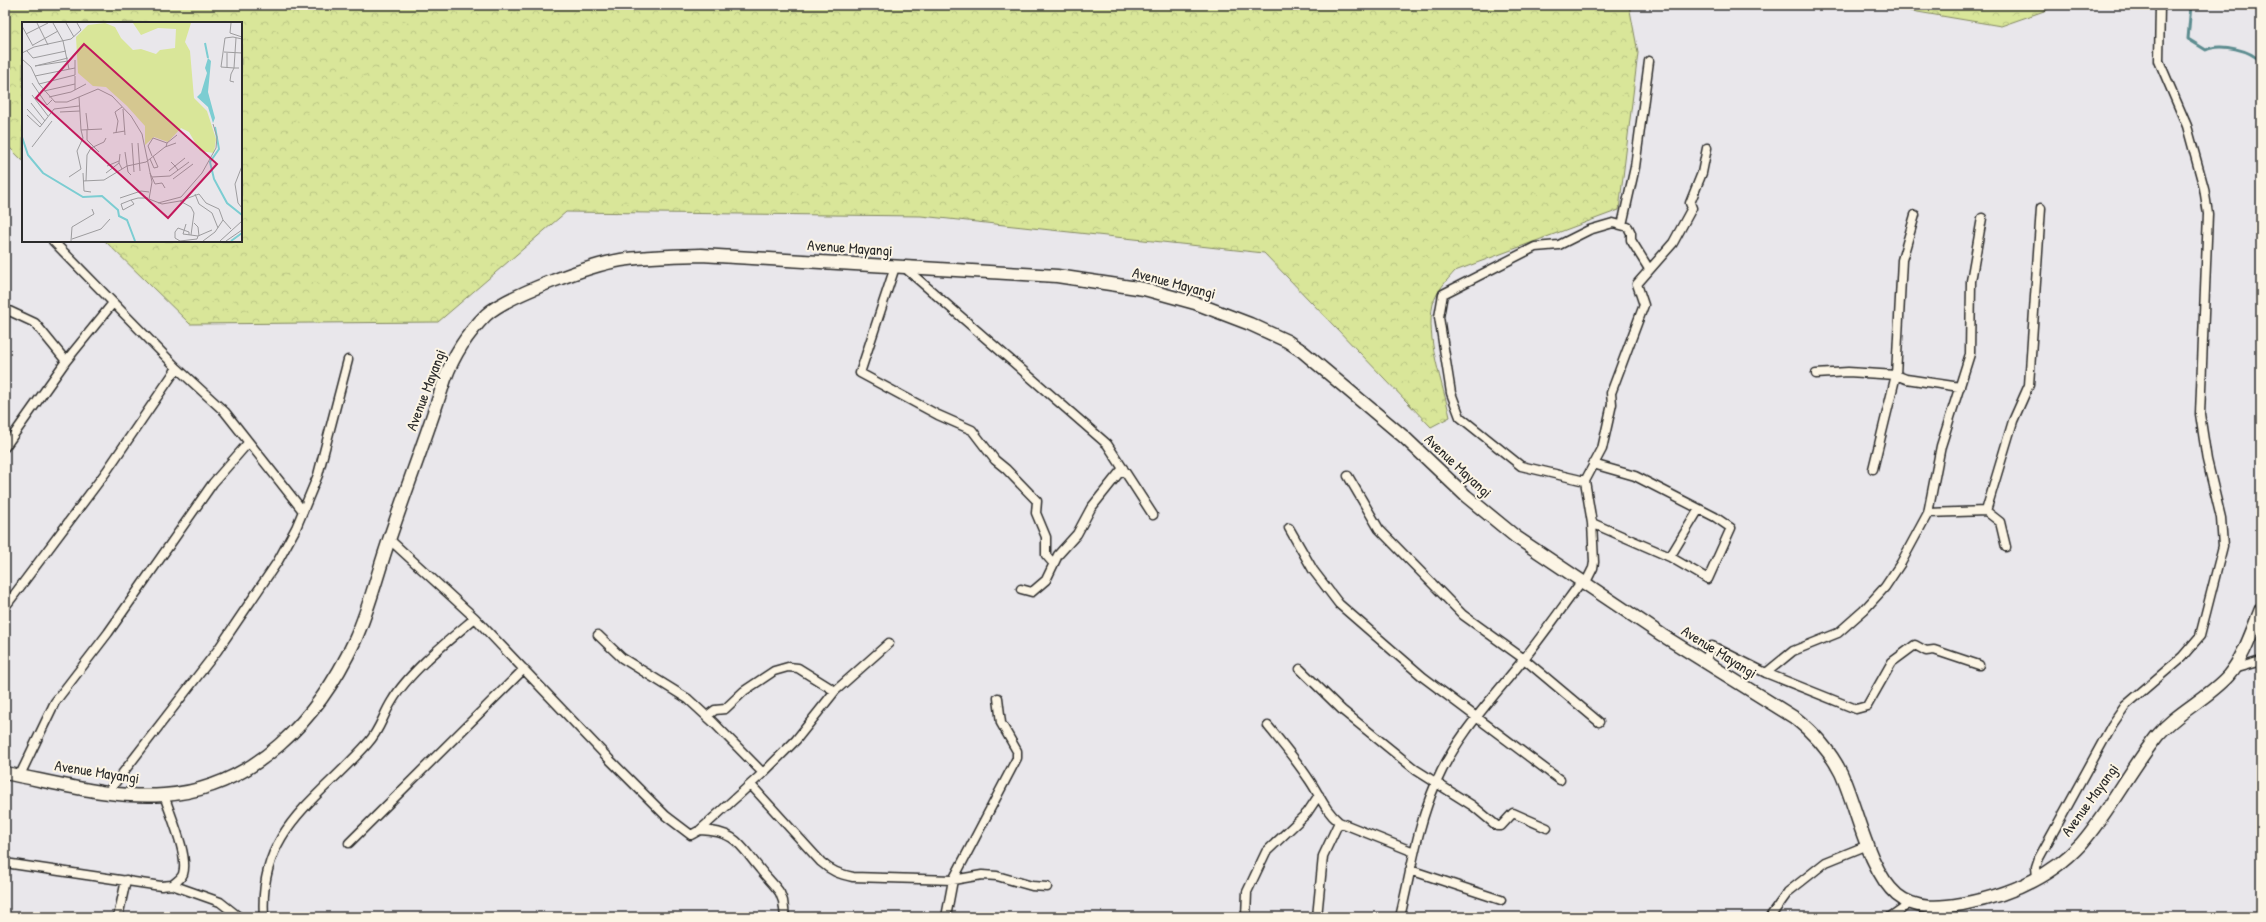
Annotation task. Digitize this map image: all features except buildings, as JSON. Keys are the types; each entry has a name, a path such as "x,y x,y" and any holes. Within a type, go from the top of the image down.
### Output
{"street":[{"path":"2037,878 2036,867 2039,858 2112,725 2125,706 2182,656 2200,636 2223,546 2221,518 2206,454 2200,414 2208,214 2204,188 2187,126 2159,61 2160,5"},
{"path":"1622,225 1635,167 1649,61"},
{"path":"1400,917 1424,813 1436,782 1455,748 1476,716 1524,660 1593,568 1592,523 1584,481 1601,452 1611,413 1611,393 1644,305 1636,284 1673,243 1692,208 1690,203 1702,173 1707,148"},
{"path":"1986,511 2013,422 2029,385 2041,208"},
{"path":"1873,469 1896,375 1902,260 1915,215"},
{"path":"1766,673 1793,651 1838,633 1860,615 1885,587 1901,563 1928,513 1941,446 1970,354 1971,281 1982,218"},
{"path":"1584,481 1521,466 1460,418 1451,393 1438,317 1443,294 1535,247 1559,245 1589,230 1613,223 1628,227 1631,233 1631,240 1649,269"},
{"path":"54,242 177,368 226,412 248,443 303,511"},
{"name":"Avenue Mayangi","path":"5,772 108,792 164,795 207,788 241,774 266,757 300,725 325,694 355,639 452,359 468,335 488,314 502,304 578,272 622,260 700,254 1057,276 1144,289 1195,303 1273,334 1302,351 1404,437 1490,516 1583,583 1662,636 1705,661 1795,718 1820,741 1841,773 1879,873 1887,885 1898,896 1910,903 1930,907 1984,900 2014,891 2037,878 2069,855 2081,843 2127,776 2158,735 2174,720 2216,687 2233,669 2261,609"},
{"path":"1053,563 1046,555 1046,536 1036,513 1037,501 1006,469 995,460 975,432 938,415 860,373 900,267 1107,444 1153,515"},
{"path":"5,447 66,361 113,303"},
{"path":"5,309 35,323 66,361"},
{"path":"108,792 185,695 246,610 278,561 303,511 318,475 348,360"},
{"path":"5,607 106,472 177,368"},
{"path":"1816,374 1848,372 1896,375 1906,379 1960,387"},
{"path":"20,775 55,702 108,633 213,483 248,443"},
{"path":"1592,523 1670,557 1708,579 1731,528 1699,509 1635,476 1594,464"},
{"path":"1020,589 1033,591 1046,580 1053,563 1077,534 1091,508 1123,468"},
{"path":"1348,476 1374,522 1463,615 1524,660 1599,722"},
{"path":"1670,557 1699,509"},
{"path":"1928,513 1986,511 2000,522 2006,547"},
{"path":"1290,528 1313,570 1336,601 1423,677 1560,780"},
{"path":"389,539 475,618 564,712 666,816 687,834 691,835 700,830 751,785 800,735 835,691 889,643"},
{"path":"264,917 265,878 269,862 292,821 324,786 368,743 380,728 392,701 409,680 441,647 475,618"},
{"path":"598,635 622,658 688,699 707,716 763,773"},
{"path":"1705,661 1712,646 1766,673 1856,710 1867,706 1892,662 1914,644 1926,651 1934,650 1979,665"},
{"path":"2233,669 2261,661"},
{"path":"707,716 715,710 725,709 744,691 774,671 788,667 798,668 835,691"},
{"path":"348,843 524,669"},
{"path":"1300,669 1342,710 1416,770 1473,806 1498,827 1514,813 1547,828"},
{"path":"946,917 953,880 1017,758 1017,751 1000,723 998,698"},
{"path":"1268,726 1309,779 1326,810 1338,822 1414,852"},
{"path":"751,785 831,870 853,877 953,880 982,875 998,876 1032,886 1048,887"},
{"path":"164,795 181,848 184,864 183,875 172,885"},
{"path":"1246,917 1247,892 1266,852 1307,813 1319,795"},
{"path":"1317,917 1325,850 1338,822"},
{"path":"700,830 722,833 738,840 780,893 783,901 785,917"},
{"path":"1770,917 1788,892 1826,862 1868,845"},
{"path":"5,863 161,886 172,885 220,902 239,917"},
{"path":"1410,870 1501,900"},
{"path":"118,917 126,880"},
{"path":"1890,917 1910,903"}],"green space":[{"path":"5,5 1629,5 1638,53 1619,210 1455,271 1439,291 1434,300 1431,317 1433,346 1450,417 1431,427 1264,253 921,216 566,212 438,322 190,324 106,242 242,242 242,22 22,22 22,160 5,143"},
{"path":"1876,5 2054,5 2047,10 2001,26"}],"waterway":[{"path":"2191,5 2188,39 2206,50 2220,47 2235,49 2250,54 2261,62"}]}
